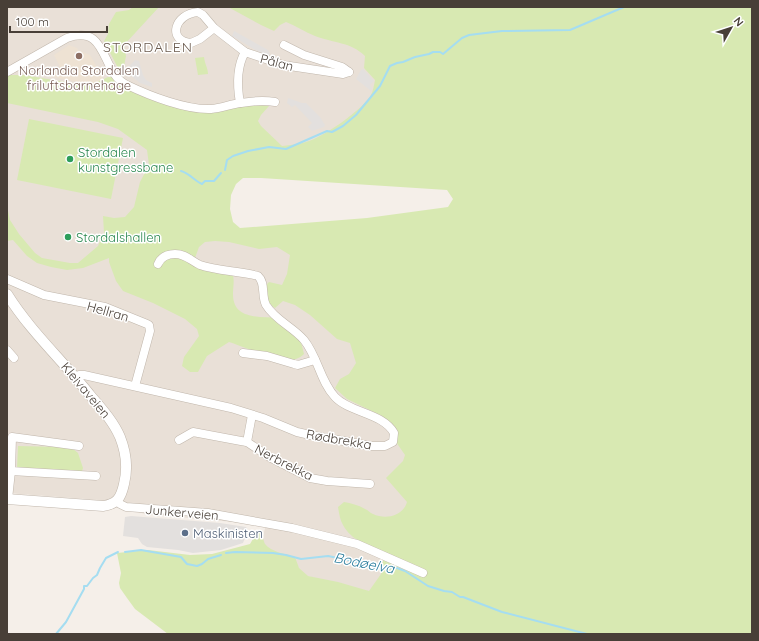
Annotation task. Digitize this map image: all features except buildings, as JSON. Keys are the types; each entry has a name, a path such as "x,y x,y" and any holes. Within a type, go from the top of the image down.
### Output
{"street":[{"name":"Pålan","path":"214,28 191,44 181,40 177,33 177,25 180,20 183,17 198,12 203,15 214,28 245,52 283,65 343,74 349,72 342,67 304,55 284,45"},
{"path":"7,72 67,38 77,35 92,39 99,45 115,76 124,84 188,107 210,109 262,100 275,102"},
{"path":"240,103 238,72 245,52"},
{"name":"Rødbrekka","path":"76,377 79,375 84,375 231,408 282,427 310,435 379,446 390,445 393,442 394,433 389,425 343,403 329,390 315,360 300,335 276,316 266,305 263,297 262,283 258,276 202,266 182,254 171,254 166,256 160,260 158,264"},
{"name":"Hellran","path":"7,279 44,295 105,307 147,324 150,331 135,386"},
{"name":"Kleivaveien","path":"7,294 32,328 76,377 111,421 122,442 126,458 124,487 117,501"},
{"path":"7,350 14,358"},
{"path":"243,353 267,356 298,365 315,360"},
{"name":"Nerbrekka","path":"247,442 252,415"},
{"name":"Nerbrekka","path":"179,440 189,432 196,432 247,442 272,458 310,478 327,481 370,484"},
{"path":"79,446 10,437 10,471 7,499 103,506 111,505 117,501"},
{"path":"10,471 96,476"},
{"name":"Junkerveien","path":"117,501 126,507 208,513 284,526 323,535 357,544 423,573"}],"shaded area":[{"path":"7,7 263,7 375,54 401,108 291,172 208,150 182,236 288,247 430,435 401,560 370,592 303,575 260,546 266,525 145,514 98,500 7,493"},
{"path":"234,31 268,50 270,54 269,56 259,52 232,36"},
{"path":"69,45 90,55 100,72 106,88 49,76 49,73 60,67 54,55"},
{"path":"135,60 139,61 143,75 146,80 152,83 152,87 140,83 125,71"},
{"path":"363,69 374,81 370,85 372,88 371,91 356,79"},
{"path":"288,98 306,103 320,117 325,125 324,127 312,131 308,127 312,123 295,105 292,107 287,103"},
{"name":"Maskinisten","path":"131,516 220,523 246,527 248,530 243,543 221,550 193,553 147,547 142,544 138,538 123,536 125,517"}],"green space":[{"path":"133,7 159,7 124,45 126,56 124,66 118,68 104,41 108,34 109,24 116,12 129,10"},
{"path":"228,7 752,7 752,634 168,634 135,609 120,588 119,583 121,573 117,553 148,550 190,555 212,554 250,544 257,532 260,532 265,544 271,549 295,557 299,568 308,576 338,582 369,591 381,574 384,553 356,539 346,530 342,523 338,507 344,502 347,502 360,506 372,514 388,517 402,511 407,502 386,478 403,461 405,455 396,442 395,427 382,416 347,399 335,388 340,379 349,374 356,363 350,343 337,339 310,315 295,305 283,301 275,308 267,302 266,285 269,282 282,285 287,274 290,255 277,247 259,249 229,242 215,241 205,242 199,247 195,258 199,263 232,272 234,280 234,302 237,308 248,315 278,318 301,342 304,354 296,359 282,359 229,342 207,356 198,372 190,372 182,366 184,357 199,336 197,329 185,319 153,303 123,291 116,281 109,258 83,268 67,270 37,263 27,256 13,240 7,241 7,206 10,220 19,234 35,253 42,258 78,263 98,246 104,233 103,216 114,218 125,217 134,207 140,182 149,165 147,150 118,129 98,122 7,103 8,75 24,75 89,86 108,77 113,77 187,110 234,108 253,105 269,106 258,121 261,126 282,146 306,142 325,133 352,115 371,95 375,80 364,68 365,56 360,51 348,45 315,36 286,22 274,31","holes":["243,178 447,190 453,199 448,207 367,218 240,228 233,222 230,209 231,195 236,184"]},
{"path":"204,57 208,74 198,75 195,58"},
{"name":"Stordalen kunstgressbane","path":"29,119 123,138 111,199 17,180"},
{"path":"18,446 72,448 78,453 83,468 81,474 17,469"}],"waterway":[{"path":"225,170 227,160 233,156 248,151 269,147 286,149 327,131 332,132 343,126 356,115 380,86 390,66 397,63 433,52 440,52 443,54 462,38 469,35 502,31 570,30 624,7"},
{"path":"181,171 187,173 202,184 205,181 214,181 221,173"},
{"name":"Bodøelva","path":"125,552 141,550 181,557 187,564 197,566 208,559 221,555"},
{"name":"Bodøelva","path":"56,634 66,622 84,589 84,586 87,586 97,575 106,558 118,552"},
{"name":"Bodøelva","path":"226,553 273,553 301,559 328,556 374,567 397,568 405,571 428,586 452,592 460,597 502,612 587,634"}],"place":[{"name":"Norlandia Stordalen friluftsbarnehage","path":"79,56"},
{"name":"Stordalen kunstgressbane","path":"70,159"},
{"name":"Stordalshallen","path":"68,237"},
{"name":"Maskinisten","path":"185,533"}],"district":[{"name":"STORDALEN","path":"148,47"}]}
